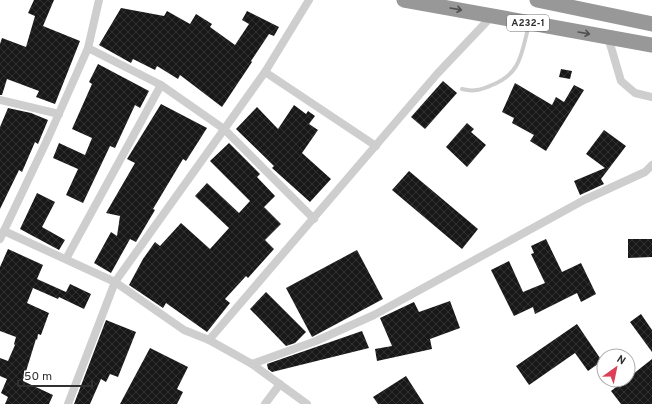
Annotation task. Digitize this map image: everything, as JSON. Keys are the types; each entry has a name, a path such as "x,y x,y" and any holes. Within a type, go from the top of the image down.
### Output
{"highway":[{"name":"A232-1","path":"404,0 647,44"},
{"name":"A232-1","path":"537,0 648,24"},
{"path":"647,44 648,24"}],"street":[{"path":"99,0 88,48 59,114 2,235 66,259 115,282 184,330 209,340 252,364 307,404"},
{"path":"68,404 115,282 265,72 309,0"},
{"path":"209,340 437,74 492,16"},
{"path":"608,37 621,81 635,93 652,98"},
{"path":"88,48 161,85 224,129 314,219"},
{"path":"265,72 376,146"},
{"path":"66,259 161,85"},
{"path":"0,100 59,114"},
{"path":"252,364 316,342 374,315 584,200 645,172 652,165"},
{"path":"265,404 280,384"}],"lane":[{"path":"462,89 470,91 481,90 505,80 513,73 518,64 530,23"}],"building":[{"path":"34,0 54,0 43,26 80,41 55,104 36,97 39,91 7,79 2,95 0,95 0,44 2,38 26,47 35,16 28,13"},
{"path":"121,8 164,16 167,11 190,24 196,14 212,24 210,27 235,45 249,24 242,20 247,11 279,27 274,36 269,34 222,107 180,75 178,79 157,66 155,70 133,59 131,63 99,45"},
{"path":"98,64 149,91 140,108 135,105 115,148 110,146 83,203 66,195 78,169 53,158 59,143 85,155 92,138 72,129 92,84 89,82"},
{"path":"561,69 572,71 570,79 559,77"},
{"path":"443,81 457,93 425,129 411,117"},
{"path":"515,83 552,105 556,97 564,102 574,85 584,90 546,151 530,141 534,135 512,123 514,118 502,112"},
{"path":"161,104 207,128 186,161 183,159 153,209 155,210 136,242 130,239 111,273 94,263 111,232 117,236 120,216 106,213 135,163 127,159"},
{"path":"294,105 306,114 308,111 315,116 309,124 318,130 302,153 331,179 310,202 272,168 274,166 236,129 257,107 278,129"},
{"path":"8,108 31,113 48,120 38,144 35,142 22,172 19,170 0,209 0,127"},
{"path":"467,123 474,129 471,132 486,145 467,167 446,147"},
{"path":"604,130 626,146 601,179 604,184 580,195 574,181 605,168 586,154"},
{"path":"229,143 260,174 257,177 275,196 264,207 281,224 265,240 274,249 248,278 246,276 225,299 230,303 207,332 166,303 163,308 129,285 143,259 155,242 160,246 181,223 210,249 229,228 195,196 207,183 239,213 250,201 210,161"},
{"path":"409,171 478,229 462,249 392,190"},
{"path":"37,193 55,202 42,227 65,240 59,250 20,229"},
{"path":"546,239 562,272 581,263 596,294 581,302 577,293 535,314 533,307 514,316 491,270 509,261 523,292 545,283 531,254 534,253 531,246"},
{"path":"628,239 652,239 652,257 628,258"},
{"path":"8,249 43,265 37,279 66,292 70,284 91,294 84,309 59,297 58,299 33,288 27,303 49,313 41,335 38,334 37,340 36,339 23,381 53,395 49,404 5,404 8,397 1,393 7,379 0,376 0,358 8,361 15,345 16,337 0,331 0,267"},
{"path":"357,250 383,299 312,337 286,288"},
{"path":"266,292 306,332 295,343 286,346 250,309"},
{"path":"450,301 460,328 430,339 432,349 377,361 375,349 392,346 380,318 414,302 419,312"},
{"path":"641,314 652,330 652,352 630,322"},
{"path":"106,320 136,332 118,377 110,374 106,382 101,379 90,404 74,404"},
{"path":"577,324 596,352 596,365 588,371 575,353 529,385 516,366"},
{"path":"362,331 369,348 272,372 268,369 267,364"},
{"path":"150,348 188,367 177,389 183,392 177,404 120,404"},
{"path":"652,359 652,404 621,404 611,391 615,388 636,388 636,372"},
{"path":"406,376 424,404 378,404 373,397"}]}
